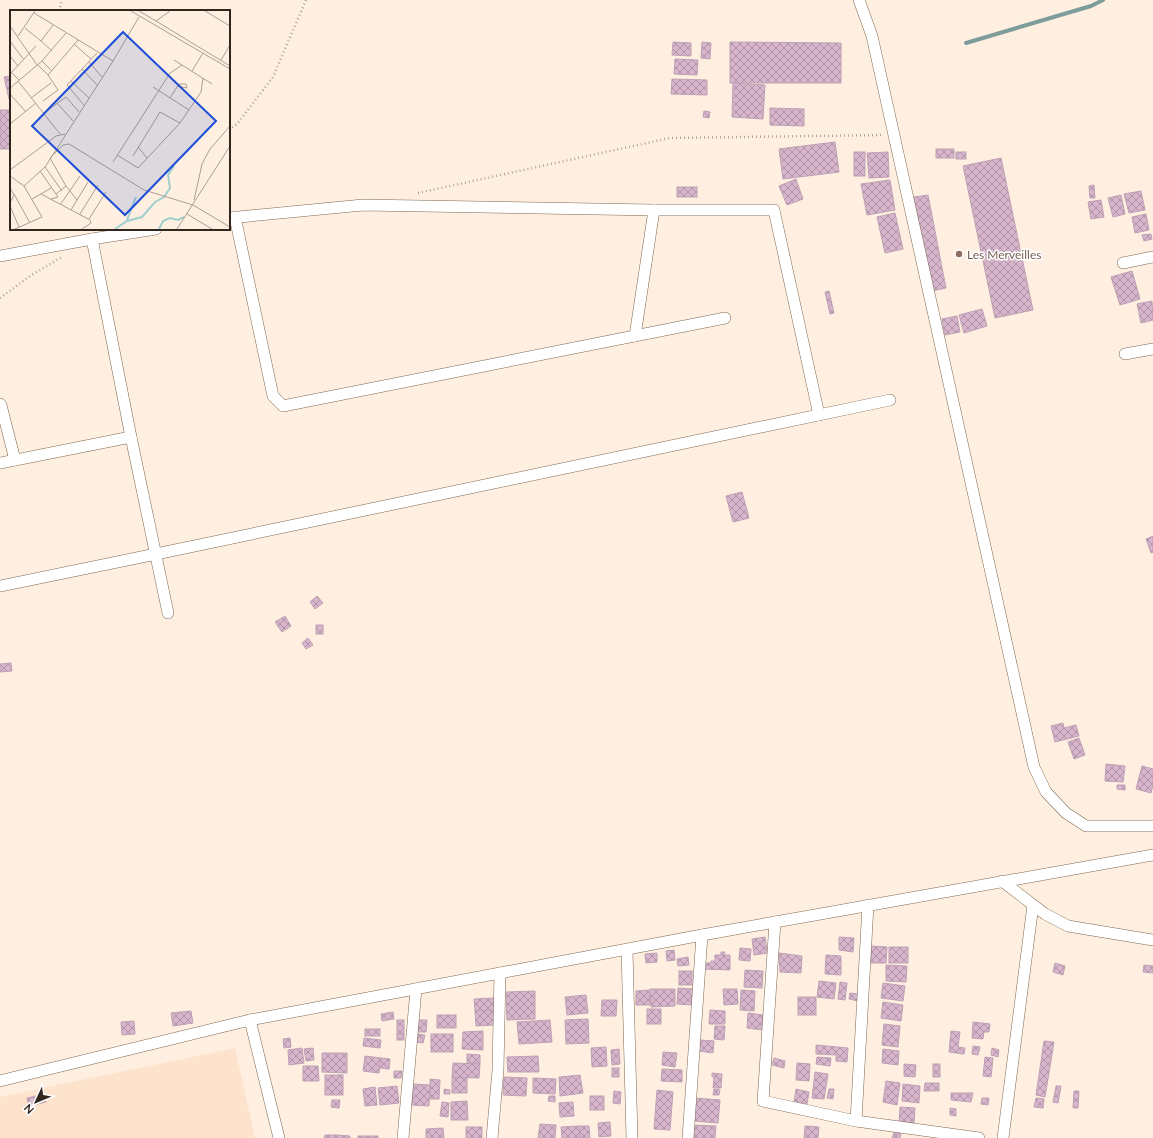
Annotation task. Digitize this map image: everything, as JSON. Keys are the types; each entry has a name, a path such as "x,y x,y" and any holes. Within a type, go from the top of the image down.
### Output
{"street":[{"path":"859,0 872,36 1034,767 1046,792 1066,813 1086,826 1153,826"},
{"path":"725,318 283,406 273,396 232,218 363,205 654,210 774,210 819,415"},
{"path":"635,336 654,210"},
{"path":"0,256 150,230"},
{"path":"92,239 131,437 168,613"},
{"path":"1124,263 1153,257"},
{"path":"1125,354 1153,349"},
{"path":"0,586 890,400"},
{"path":"0,404 2,404 15,460"},
{"path":"0,463 131,437"},
{"path":"0,1081 250,1020 702,935 1153,855"},
{"path":"1002,881 1045,914 1068,926 1153,940"},
{"path":"1003,1138 1033,905"},
{"path":"856,1121 868,906"},
{"path":"775,922 763,1101 856,1121 978,1138"},
{"path":"688,1138 702,935"},
{"path":"627,950 632,1138"},
{"path":"492,1138 498,1070 500,973"},
{"path":"403,1138 416,989"},
{"path":"250,1020 279,1138"}],"path":[{"path":"58,10 62,0"},
{"path":"230,129 237,124 273,77 306,0"},
{"path":"416,194 670,138 893,135"},
{"path":"0,298 30,276 67,254"}],"shaded area":[{"path":"235,1048 255,1138 0,1138 0,1097"}],"building":[{"path":"673,42 691,43 691,56 672,55"},
{"path":"702,42 711,43 710,59 701,58"},
{"path":"730,42 841,43 841,83 730,83"},
{"path":"675,59 698,60 697,75 674,74"},
{"path":"10,76 10,103 4,77"},
{"path":"672,79 707,80 707,95 671,94"},
{"path":"733,83 765,85 763,119 732,117"},
{"path":"770,108 804,109 804,126 770,125"},
{"path":"0,110 10,110 10,149 0,149"},
{"path":"704,111 710,112 709,118 703,117"},
{"path":"835,142 839,172 783,179 779,149"},
{"path":"936,149 954,149 954,158 936,158"},
{"path":"854,152 865,152 865,176 854,176"},
{"path":"888,152 889,177 869,178 867,153"},
{"path":"956,152 966,152 966,159 956,159"},
{"path":"1001,158 1033,310 995,318 963,166"},
{"path":"796,179 803,199 787,205 779,186"},
{"path":"890,180 895,210 867,215 861,184"},
{"path":"1094,185 1095,198 1090,198 1089,186"},
{"path":"677,187 697,187 697,197 677,197"},
{"path":"1141,191 1145,210 1129,213 1124,194"},
{"path":"928,195 946,288 932,291 914,197"},
{"path":"1121,195 1125,214 1113,217 1108,198"},
{"path":"1101,200 1104,217 1091,219 1088,202"},
{"path":"895,213 903,249 885,253 877,217"},
{"path":"1146,214 1149,230 1135,233 1132,217"},
{"path":"1151,234 1152,239 1144,241 1142,235"},
{"path":"1132,271 1140,299 1120,305 1111,277"},
{"path":"829,291 834,313 830,314 825,292"},
{"path":"1152,301 1153,320 1141,323 1137,304"},
{"path":"982,309 987,326 964,333 959,315"},
{"path":"957,316 960,332 945,335 942,319"},
{"path":"742,492 749,518 733,522 726,496"},
{"path":"1153,536 1153,552 1151,553 1146,539"},
{"path":"317,596 323,603 315,609 310,602"},
{"path":"285,616 291,626 282,632 275,622"},
{"path":"316,625 323,625 323,634 316,634"},
{"path":"308,638 313,645 306,649 302,643"},
{"path":"11,663 12,671 0,672 0,664"},
{"path":"1063,723 1064,728 1076,725 1079,736 1055,742 1051,726"},
{"path":"1079,738 1085,755 1074,759 1068,742"},
{"path":"1106,764 1125,766 1123,782 1105,781"},
{"path":"1142,766 1153,769 1153,785 1151,793 1136,789"},
{"path":"1117,785 1125,785 1125,790 1117,789"},
{"path":"765,937 767,953 754,955 752,939"},
{"path":"839,937 854,938 853,952 839,950"},
{"path":"871,946 887,947 886,963 871,963"},
{"path":"889,947 908,947 908,963 889,963"},
{"path":"740,948 751,949 750,961 739,960"},
{"path":"674,950 675,960 667,961 666,951"},
{"path":"721,952 725,952 724,955 730,955 730,970 704,969 704,963 711,963 711,961 715,961 715,955 721,955"},
{"path":"657,953 657,962 646,963 645,954"},
{"path":"779,953 802,956 801,973 780,972"},
{"path":"826,955 841,956 841,975 825,974"},
{"path":"688,957 689,965 678,966 677,959"},
{"path":"1055,963 1065,966 1063,975 1053,972"},
{"path":"886,965 907,966 906,982 886,981"},
{"path":"1144,965 1153,966 1153,973 1143,972"},
{"path":"745,970 763,971 762,988 744,987"},
{"path":"679,971 692,971 692,985 679,985"},
{"path":"819,981 836,983 834,999 817,997"},
{"path":"840,982 847,983 845,1000 838,999"},
{"path":"883,983 905,986 903,1001 881,998"},
{"path":"678,988 693,989 692,1005 677,1004"},
{"path":"650,989 675,989 675,1006 651,1007"},
{"path":"723,989 737,989 738,1004 724,1005"},
{"path":"649,990 650,1005 636,1005 636,991"},
{"path":"741,990 755,991 754,1011 740,1010"},
{"path":"535,991 535,1019 507,1020 506,992"},
{"path":"850,993 859,994 858,1001 849,999"},
{"path":"586,995 588,1013 567,1015 565,997"},
{"path":"798,997 816,997 816,1015 798,1015"},
{"path":"494,998 495,1010 475,1011 474,999"},
{"path":"602,1000 617,1000 616,1016 601,1016"},
{"path":"883,1002 903,1005 901,1021 881,1018"},
{"path":"647,1009 661,1009 661,1024 647,1024"},
{"path":"493,1010 494,1025 476,1026 475,1011"},
{"path":"710,1010 725,1011 725,1024 709,1024"},
{"path":"191,1011 193,1023 173,1026 171,1013"},
{"path":"393,1012 394,1019 382,1021 381,1014"},
{"path":"748,1013 763,1015 762,1030 747,1028"},
{"path":"437,1015 456,1015 456,1028 437,1028"},
{"path":"588,1019 589,1043 566,1044 565,1020"},
{"path":"397,1020 404,1020 404,1034 397,1034"},
{"path":"419,1020 427,1020 426,1032 418,1032"},
{"path":"550,1020 552,1042 519,1044 517,1022"},
{"path":"134,1021 135,1034 122,1035 121,1022"},
{"path":"973,1022 990,1024 989,1032 984,1032 983,1039 972,1038"},
{"path":"884,1024 900,1026 898,1047 882,1045"},
{"path":"715,1026 725,1026 724,1040 714,1039"},
{"path":"365,1029 380,1029 380,1036 365,1036"},
{"path":"483,1031 483,1050 462,1049 463,1032"},
{"path":"951,1031 960,1032 958,1047 965,1048 964,1054 949,1052"},
{"path":"397,1034 404,1034 404,1040 397,1040"},
{"path":"418,1034 425,1035 423,1043 416,1042"},
{"path":"431,1034 453,1034 453,1052 431,1052"},
{"path":"290,1038 291,1047 284,1048 283,1039"},
{"path":"364,1038 381,1040 380,1048 363,1046"},
{"path":"700,1040 714,1041 713,1053 699,1051"},
{"path":"1044,1041 1054,1042 1045,1097 1036,1095"},
{"path":"816,1045 848,1048 847,1062 836,1061 836,1055 816,1054"},
{"path":"973,1046 980,1047 978,1055 972,1054"},
{"path":"606,1047 607,1066 592,1067 591,1048"},
{"path":"302,1048 304,1063 289,1065 288,1050"},
{"path":"313,1048 314,1060 306,1061 304,1049"},
{"path":"992,1048 999,1050 998,1057 991,1055"},
{"path":"619,1049 620,1064 612,1065 611,1050"},
{"path":"883,1049 899,1051 898,1065 882,1063"},
{"path":"663,1052 677,1053 675,1067 662,1065"},
{"path":"322,1053 347,1053 347,1073 322,1072"},
{"path":"467,1054 480,1055 480,1064 467,1063"},
{"path":"365,1056 381,1058 379,1073 363,1071"},
{"path":"538,1056 539,1072 508,1072 507,1057"},
{"path":"817,1057 831,1058 830,1066 816,1064"},
{"path":"985,1057 993,1058 991,1077 983,1076"},
{"path":"381,1058 390,1059 389,1069 380,1068"},
{"path":"774,1058 785,1061 784,1068 772,1065"},
{"path":"453,1063 480,1064 479,1078 452,1077"},
{"path":"797,1063 810,1064 809,1081 796,1080"},
{"path":"904,1064 916,1065 915,1077 904,1076"},
{"path":"933,1064 940,1064 940,1077 933,1077"},
{"path":"303,1066 318,1066 319,1081 303,1081"},
{"path":"612,1068 619,1068 619,1077 612,1077"},
{"path":"662,1069 682,1070 682,1082 661,1081"},
{"path":"394,1071 402,1071 401,1078 394,1078"},
{"path":"815,1072 828,1074 824,1099 812,1098"},
{"path":"712,1073 722,1074 721,1088 713,1088 714,1077 712,1077"},
{"path":"325,1075 343,1075 343,1095 325,1095"},
{"path":"580,1075 583,1093 560,1096 559,1077"},
{"path":"452,1077 467,1078 467,1093 452,1093"},
{"path":"504,1077 527,1078 526,1096 503,1095"},
{"path":"533,1078 556,1079 555,1094 533,1093"},
{"path":"430,1079 440,1080 439,1099 430,1099"},
{"path":"886,1081 900,1083 897,1105 883,1102"},
{"path":"925,1083 939,1083 939,1091 924,1091"},
{"path":"413,1084 430,1085 429,1106 412,1105"},
{"path":"903,1084 920,1086 919,1103 902,1101"},
{"path":"397,1086 399,1103 380,1105 378,1088"},
{"path":"1056,1086 1061,1086 1058,1103 1053,1102"},
{"path":"375,1087 377,1105 365,1106 363,1089"},
{"path":"444,1089 450,1090 450,1094 444,1094"},
{"path":"714,1089 720,1090 719,1095 713,1095"},
{"path":"796,1089 809,1092 807,1104 794,1102"},
{"path":"829,1089 834,1089 833,1099 827,1098"},
{"path":"657,1090 673,1092 670,1130 654,1129"},
{"path":"614,1091 621,1092 620,1104 613,1103"},
{"path":"1074,1091 1079,1091 1078,1108 1073,1108"},
{"path":"951,1093 973,1093 971,1102 951,1100"},
{"path":"45,1094 46,1102 29,1106 27,1098"},
{"path":"549,1096 555,1096 555,1102 548,1101"},
{"path":"590,1096 604,1096 604,1110 590,1110"},
{"path":"695,1098 720,1100 718,1123 693,1121"},
{"path":"982,1098 989,1098 988,1105 981,1104"},
{"path":"1036,1098 1044,1099 1043,1108 1034,1107"},
{"path":"332,1100 340,1100 339,1108 331,1107"},
{"path":"467,1101 468,1120 451,1120 451,1102"},
{"path":"442,1102 449,1103 448,1117 440,1116"},
{"path":"573,1102 574,1116 560,1117 559,1103"},
{"path":"900,1107 915,1108 914,1123 899,1122"},
{"path":"950,1108 956,1109 956,1116 950,1115"},
{"path":"610,1122 611,1136 599,1137 598,1123"},
{"path":"540,1124 556,1125 555,1138 538,1138"},
{"path":"693,1125 716,1126 715,1138 693,1138"},
{"path":"579,1126 589,1126 590,1138 580,1138"},
{"path":"579,1126 580,1138 562,1138 561,1127"},
{"path":"805,1126 819,1127 818,1138 804,1138"},
{"path":"466,1127 482,1127 482,1138 466,1138"},
{"path":"443,1128 444,1138 426,1138 426,1129"},
{"path":"894,1132 901,1134 900,1138 892,1138"},
{"path":"325,1135 337,1135 337,1138 324,1138"},
{"path":"337,1135 350,1136 350,1138 337,1138"},
{"path":"358,1136 378,1136 378,1138 358,1138"}],"waterway":[{"path":"966,43 1091,6 1103,0"}],"place":[{"name":"Les Merveilles","path":"959,254"}]}
